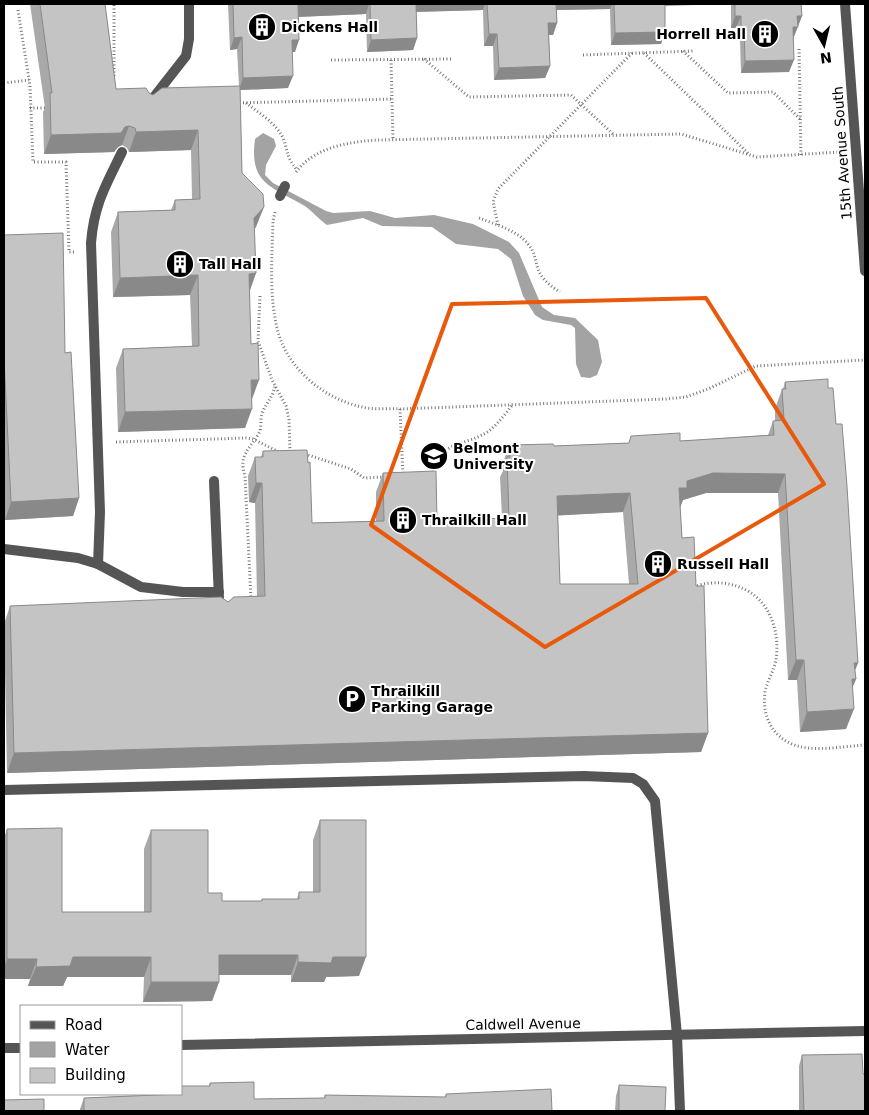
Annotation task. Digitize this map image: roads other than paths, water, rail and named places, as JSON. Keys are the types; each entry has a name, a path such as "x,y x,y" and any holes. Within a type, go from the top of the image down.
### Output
{"street":[{"path":"146,108 186,56 190,39 188,4"},
{"name":"15th Avenue South","path":"845,4 861,148 865,271"},
{"path":"98,564 100,512 92,251 93,219 97,202 122,152"},
{"path":"280,196 285,186"},
{"path":"214,481 219,607"},
{"path":"4,549 68,557 98,564 141,587 182,592 218,592"},
{"path":"4,790 584,776 633,778 643,784 655,800 677,1035 680,1111"},
{"name":"Caldwell Avenue","path":"182,1044 865,1031"},
{"path":"4,1048 20,1048"}],"water":[{"path":"263,133 274,139 276,146 266,165 265,175 273,183 326,211 333,213 370,211 395,218 434,215 473,224 509,242 519,253 542,307 554,315 575,318 598,340 602,362 597,375 590,378 581,377 576,364 575,328 571,325 543,320 535,315 523,296 511,259 498,249 456,244 432,227 382,226 363,218 327,225 306,207 272,188 259,175 255,166 255,139"}],"place":[{"name":"Dickens Hall","path":"262,27"},
{"name":"Horrell Hall","path":"765,34"},
{"name":"Tall Hall","path":"180,264"},
{"name":"Belmont University","path":"434,456"},
{"name":"Thrailkill Hall","path":"403,520"},
{"name":"Russell Hall","path":"658,564"},
{"name":"Thrailkill Parking Garage","path":"352,699"}]}
